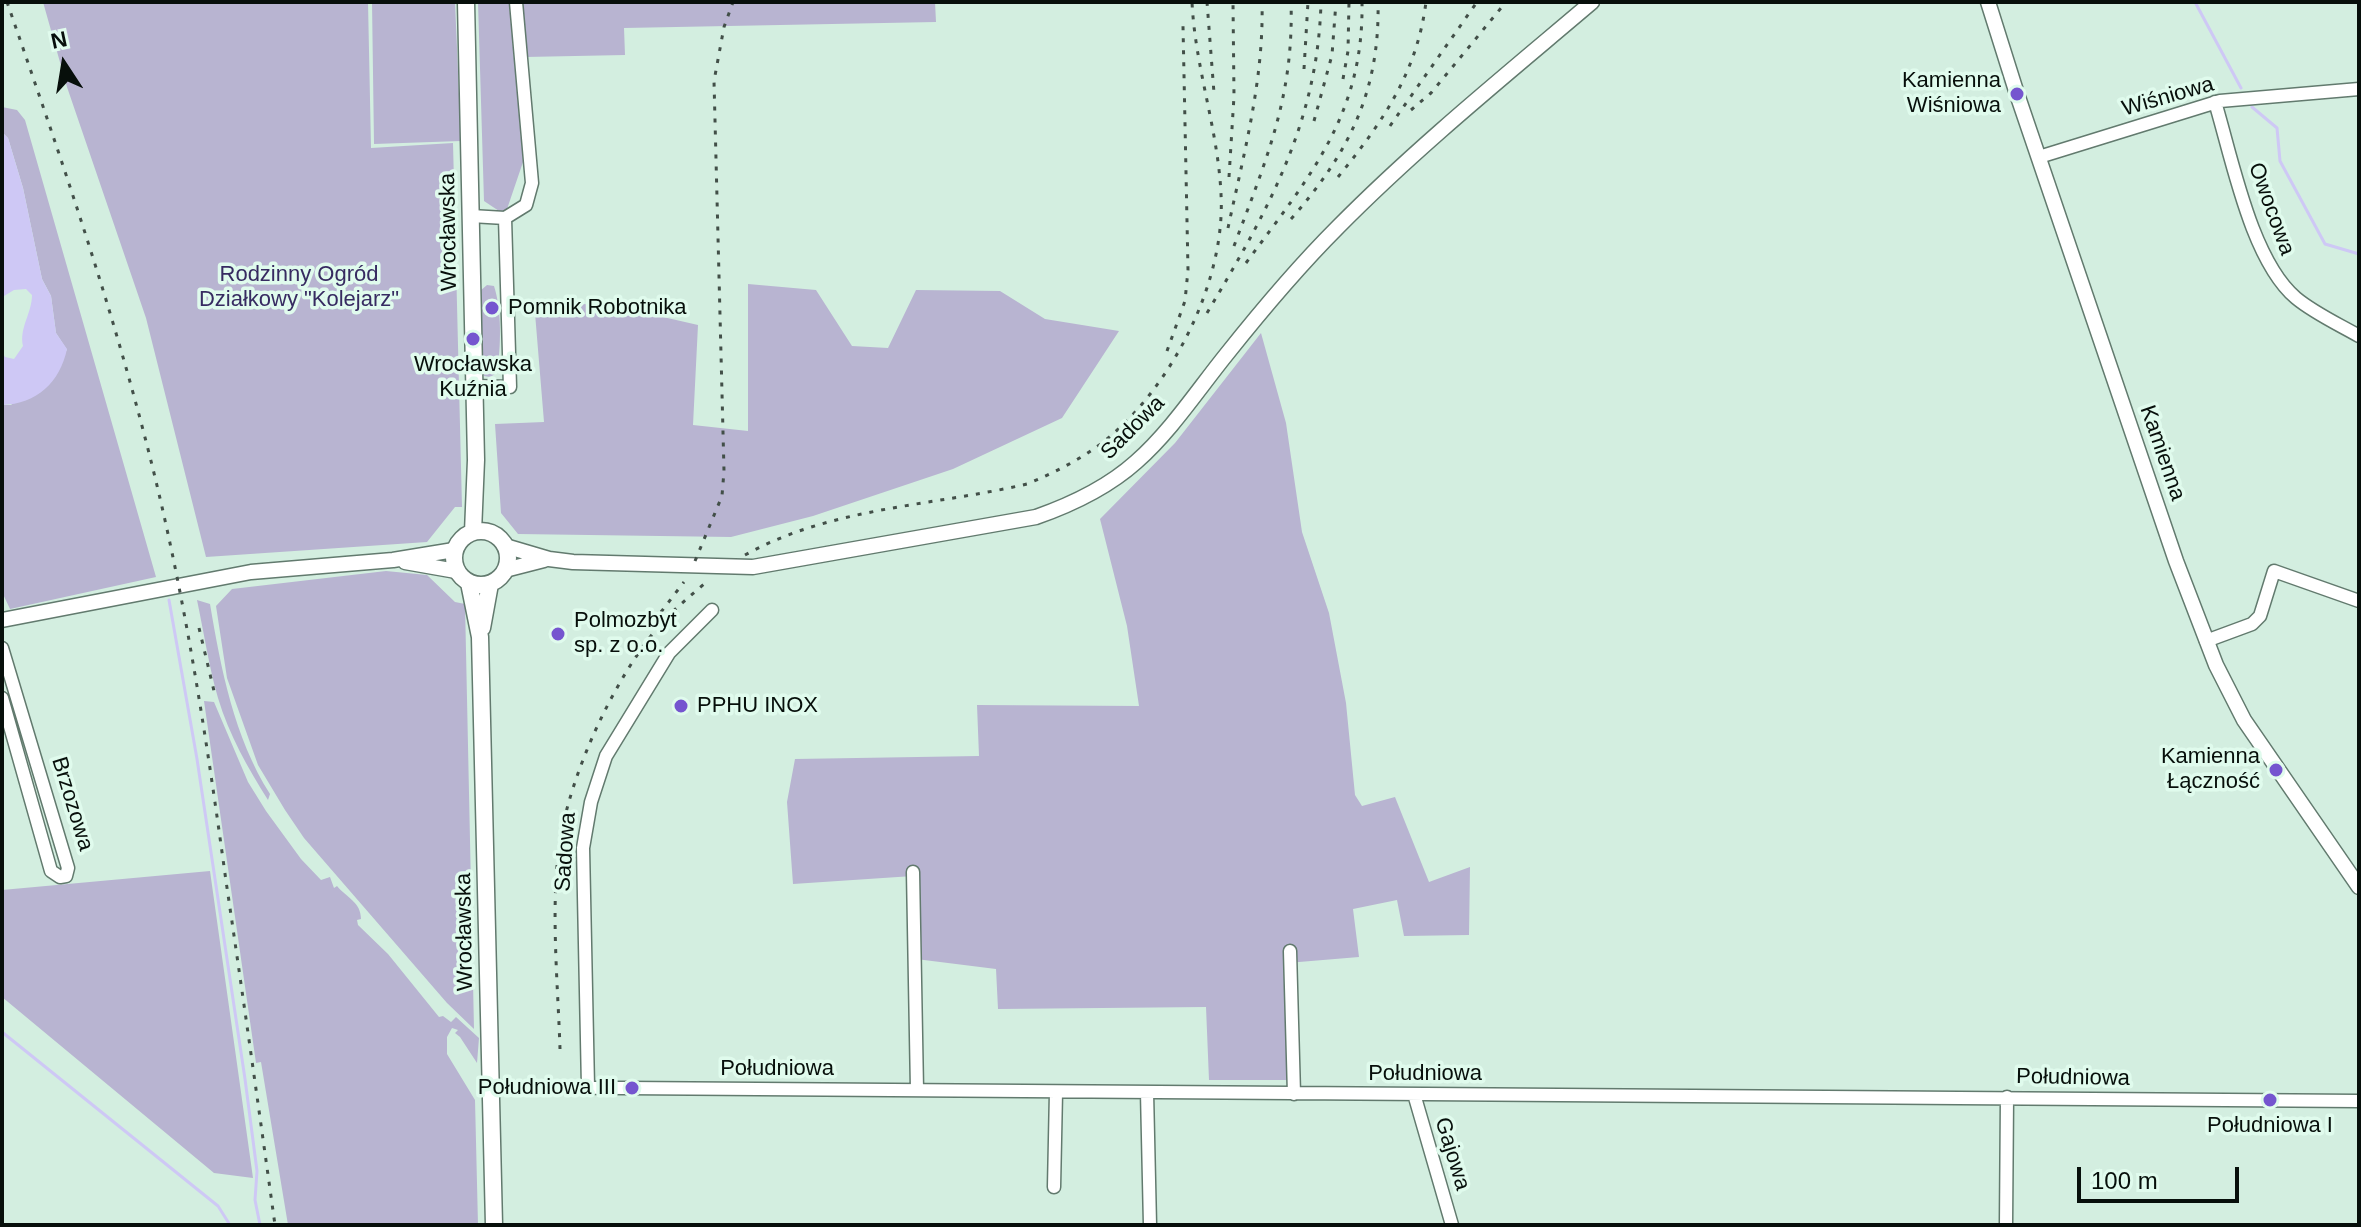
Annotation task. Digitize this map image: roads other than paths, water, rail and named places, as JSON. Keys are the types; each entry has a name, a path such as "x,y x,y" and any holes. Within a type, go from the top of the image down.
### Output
{"main road":[{"name":"Wrocławska","path":"466,2 476,460 481,532"},
{"path":"481,532 505,546 508,562 499,578 490,584 463,577 454,550 465,536 481,532"},
{"name":"Wrocławska","path":"463,577 480,637"},
{"name":"Wrocławska","path":"490,584 480,637 490,1058 494,1087 491,1111 494,1225"}],"street":[{"path":"471,216 505,218 526,205 532,183 516,2"},
{"name":"Sadowa","path":"505,546 549,559 753,567 1036,517 1099,490 1137,461 1178,416 1290,277 1338,227 1592,2"},
{"name":"Kamienna","path":"1988,2 2176,561 2206,641 2244,720 2359,887"},
{"name":"Wiśniowa","path":"2039,157 2215,102 2359,89"},
{"name":"Owocowa","path":"2215,102 2252,225 2275,275 2296,299 2359,336"},
{"path":"474,386 510,387 505,218"},
{"path":"2,620 238,574 393,560 454,550"},
{"name":"Sadowa","path":"505,570 549,559"},
{"path":"393,560 463,577"},
{"path":"2206,641 2252,624 2260,616 2274,571 2359,601"},
{"name":"Sadowa","path":"582,1087 583,848 591,802 606,756 669,653 712,610"},
{"name":"Brzozowa","path":"2,648 68,868 66,876 60,877 51,871 2,698"},
{"path":"913,872 917,1090"},
{"path":"1290,951 1294,1094"},
{"name":"Południowa","path":"494,1087 2359,1101"},
{"path":"1054,1187 1056,1092"},
{"path":"1147,1092 1150,1225"},
{"name":"Gajowa","path":"1414,1094 1452,1225"},
{"path":"2006,1225 2007,1097"}],"waterway":[{"path":"2195,2 2241,88"},
{"path":"2252,107 2277,128 2280,161 2325,244 2359,254"},
{"path":"169,600 197,759 245,1079 257,1171 255,1200 260,1225"},
{"path":"2,1032 218,1206 230,1225"}],"railway":[{"path":"7,2 103,290 137,406 164,517 203,724 275,1225"},
{"path":"695,561 722,496 724,471 714,81 724,27 733,2"},
{"path":"745,555 778,539 847,517 1027,484 1066,466 1102,443 1150,394 1171,364 1204,297 1220,228 1219,170 1197,50 1192,2"},
{"path":"1207,2 1214,93"},
{"path":"1229,177 1234,96 1233,2"},
{"path":"1228,228 1256,88 1262,2"},
{"path":"1234,246 1267,156 1283,98 1291,36 1291,2"},
{"path":"1304,69 1308,2"},
{"path":"1207,313 1269,202 1299,127 1318,46 1321,2"},
{"path":"1314,121 1332,55 1336,2"},
{"path":"1343,79 1348,51 1349,2"},
{"path":"1246,263 1311,172 1343,112 1354,78 1362,2"},
{"path":"1291,219 1329,170 1357,119 1373,64 1378,2"},
{"path":"1338,177 1395,96 1415,52 1426,2"},
{"path":"1390,126 1477,2"},
{"path":"1411,110 1431,93 1506,2"},
{"path":"1167,351 1185,301 1188,270 1183,26"},
{"path":"661,612 684,582"},
{"path":"560,1049 557,865 574,786 597,728 626,672 659,626 704,584"},
{"path":"199,628 214,691"}],"place":[{"name":"Kamienna Wiśniowa","path":"2017,94"},
{"name":"Pomnik Robotnika","path":"492,308"},
{"name":"Wrocławska Kuźnia","path":"473,339"},
{"name":"Polmozbyt sp. z o.o.","path":"558,634"},
{"name":"PPHU INOX","path":"681,706"},
{"name":"Kamienna Łączność","path":"2276,770"},
{"name":"Południowa III","path":"632,1088"},
{"name":"Południowa I","path":"2270,1100"}],"park label":[{"name":"Rodzinny Ogród Działkowy \"Kolejarz\"","path":"299,288"}]}
